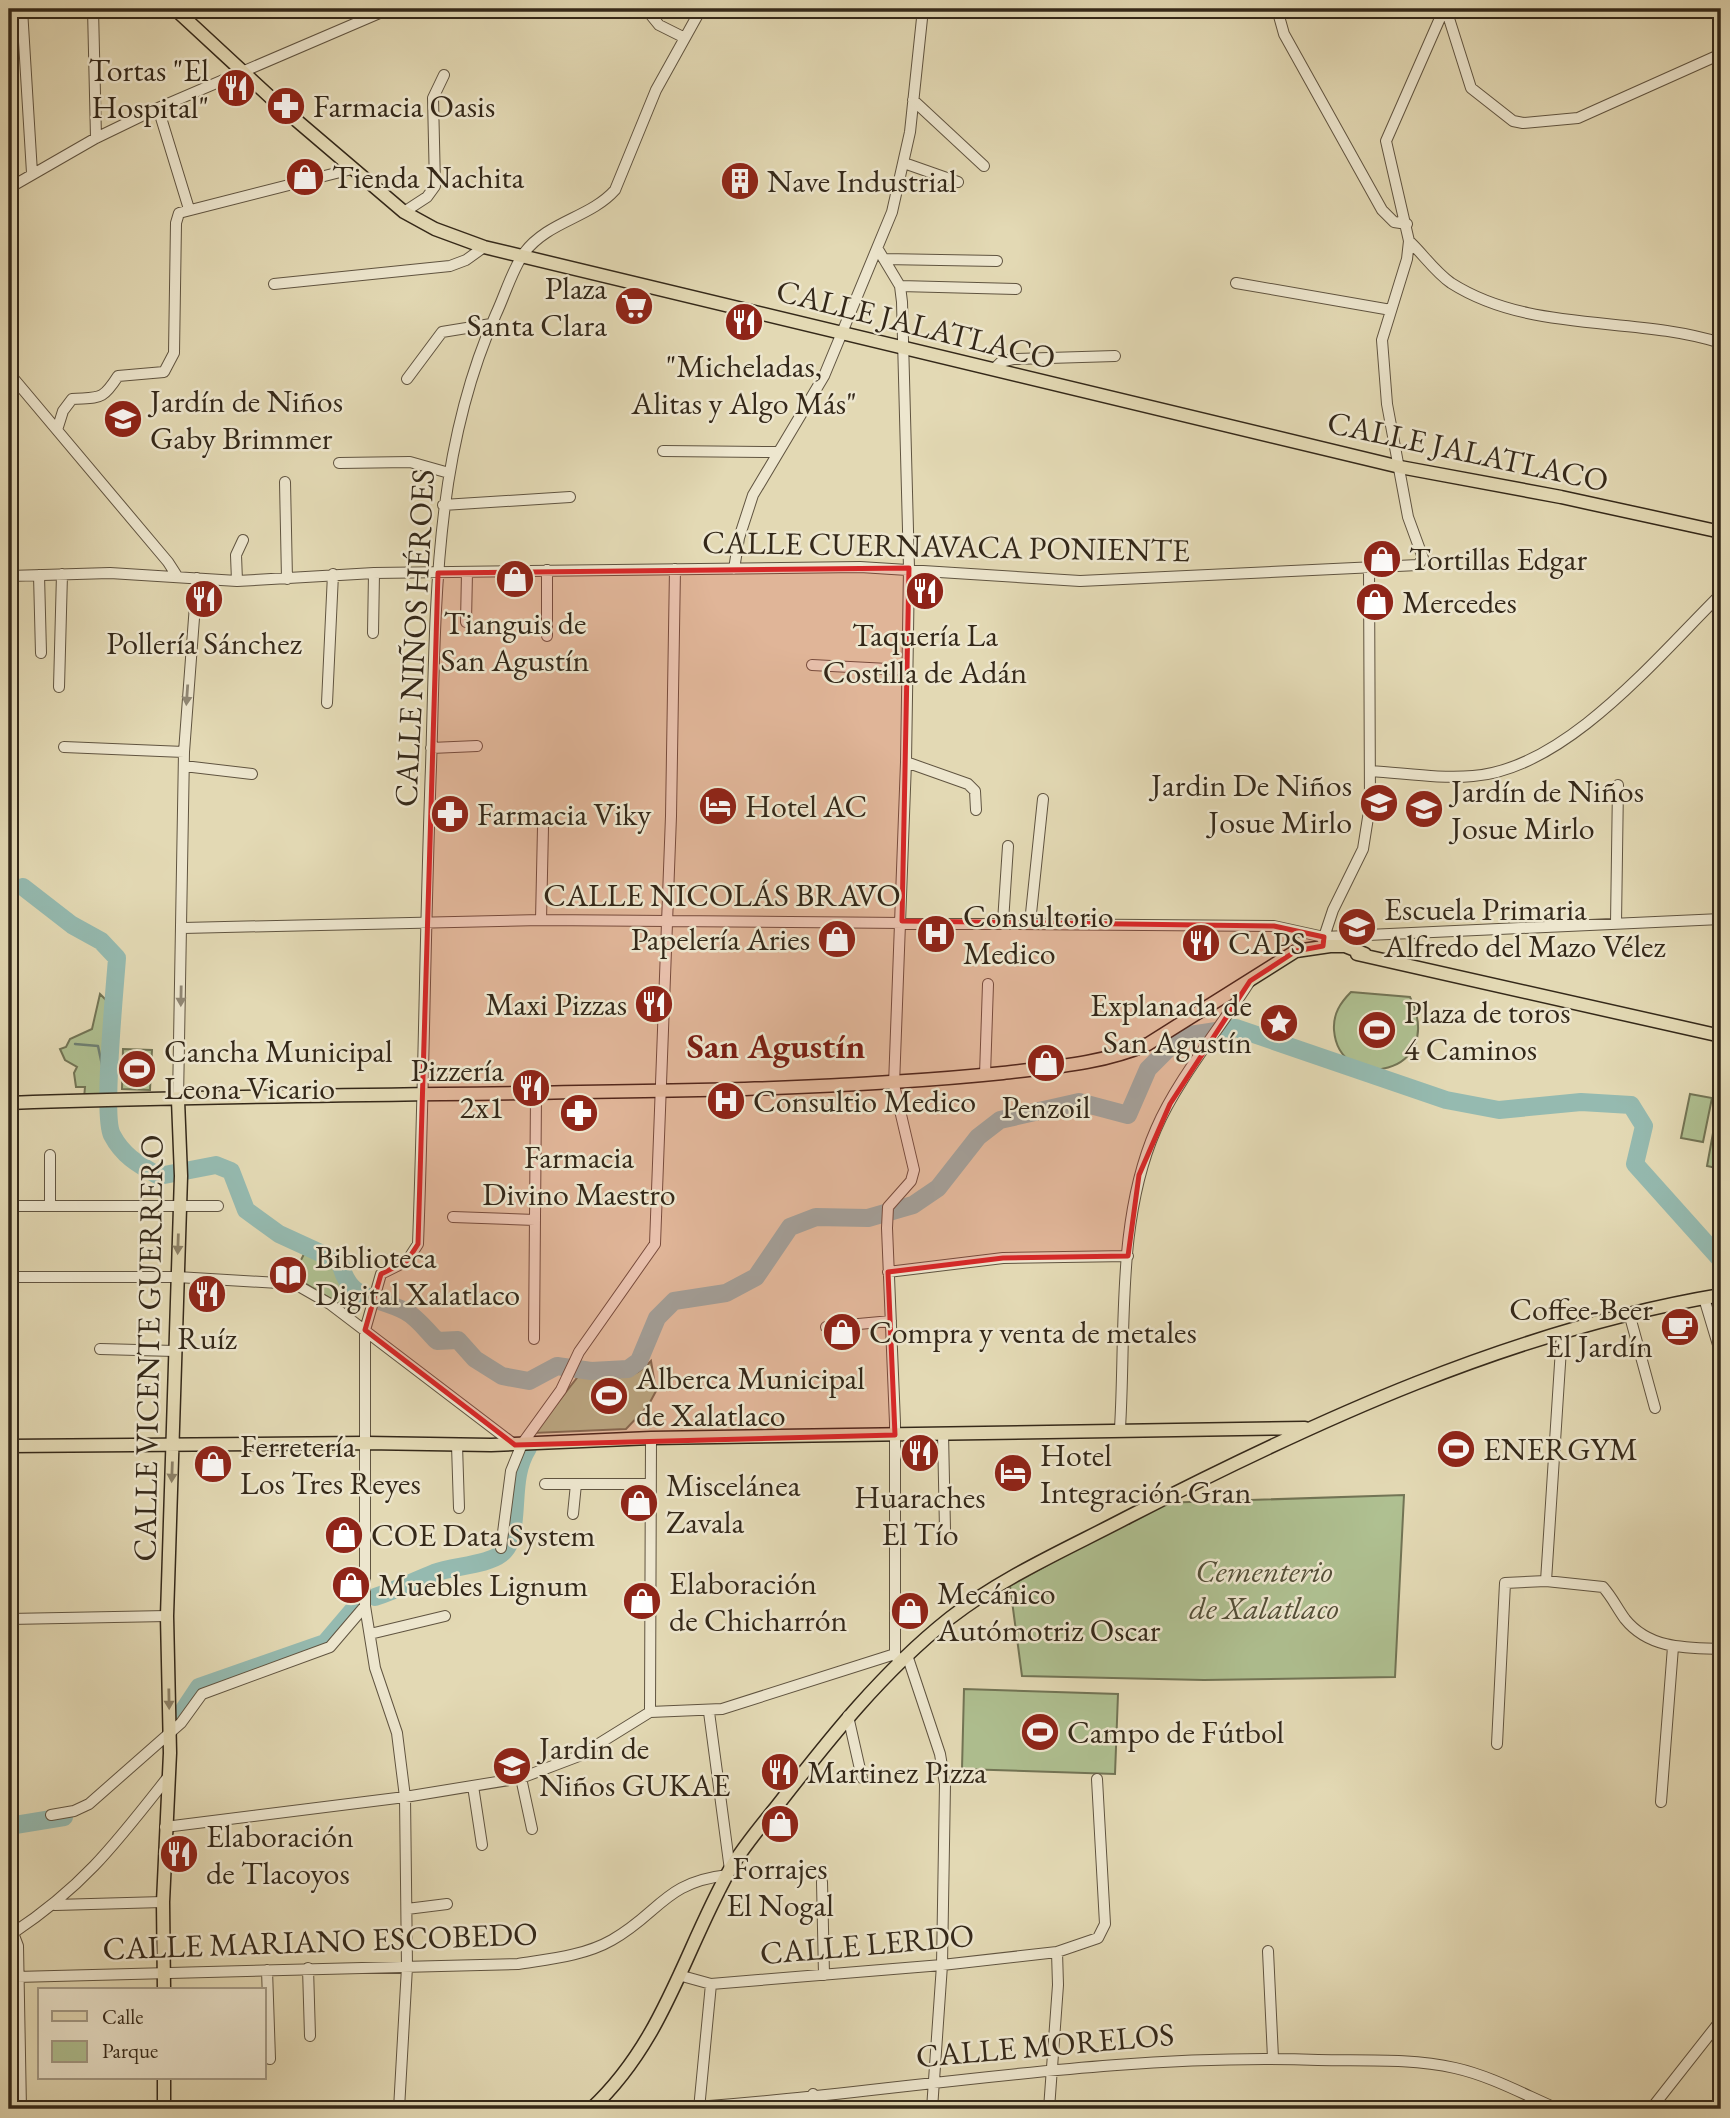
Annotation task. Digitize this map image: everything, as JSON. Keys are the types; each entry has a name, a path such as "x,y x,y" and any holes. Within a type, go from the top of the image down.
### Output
{"main road":[{"name":"CALLE JALATLACO","path":"176,9 352,169 404,212 435,229 484,247 843,331 1399,467 1561,497 1721,532"},
{"path":"9,1103 423,1094 536,1095 894,1085 1095,1062 1148,1044 1305,948 1323,941 1365,954 1721,1036"},
{"path":"1287,959 1324,953 1365,954"},
{"name":"CALLE VICENTE GUERRERO","path":"164,1988 163,1902 169,1733 167,1616 181,1176 178,1100"},
{"path":"591,2109 616,2086 636,2059 682,1976 729,1872 848,1716 900,1657 976,1599 1027,1568 1309,1428 1471,1363 1562,1333 1629,1313 1721,1295"},
{"path":"9,1446 366,1443 519,1445 651,1438 895,1435 1120,1428 1309,1428"},
{"path":"164,2080 164,2109"}],"street":[{"path":"22,9 32,173"},
{"path":"93,9 96,138"},
{"path":"9,188 96,138 158,108 389,9"},
{"path":"646,9 659,25 683,37"},
{"name":"CALLE NIÑOS HÉROES","path":"365,1330 374,1290 382,1274 407,1261 417,1249 438,572 443,505 463,401 491,324 522,256 538,236 602,201 615,190 656,90 683,37 701,9"},
{"path":"734,569 750,504 776,452 824,376 881,255 904,163 914,100 923,9"},
{"path":"1277,9 1289,43 1382,210 1394,222 1407,224"},
{"path":"1399,467 1387,404 1382,340 1409,241 1385,141 1445,9"},
{"path":"1445,9 1471,88 1513,121 1523,123 1578,117 1721,54"},
{"path":"404,212 427,197 435,187 433,98 437,83 444,75"},
{"path":"914,100 984,166"},
{"path":"158,108 189,209"},
{"path":"904,163 958,182"},
{"path":"57,430 63,411 72,399 101,398 121,375 155,375 164,372 170,363 174,352 176,223 179,213 352,169"},
{"path":"1409,241 1453,284 1514,312 1670,329 1721,343"},
{"path":"274,284 450,266 466,260 484,247"},
{"path":"881,255 997,261"},
{"path":"881,255 900,286 909,568 902,921 894,1085 914,1176 888,1207 887,1228 900,1657 944,1768 942,1965 932,2109"},
{"path":"1236,283 1391,310"},
{"path":"900,286 1016,289"},
{"path":"407,379 442,332 491,324"},
{"path":"994,369 1001,362 1014,359 1115,356"},
{"path":"9,373 169,562 177,576"},
{"path":"663,452 776,452"},
{"path":"339,463 410,463 449,472"},
{"name":"CALLE CUERNAVACA PONIENTE","path":"9,576 177,576 237,581 374,573 909,568 1080,581 1413,565 1422,561 1408,517 1399,467"},
{"path":"285,482 287,579"},
{"path":"443,505 570,498"},
{"path":"237,581 236,555 243,540"},
{"path":"1323,941 1363,849 1371,771 1369,568"},
{"path":"501,1548 511,1471 519,1445 571,1373 579,1352 655,1244 675,569"},
{"path":"547,570 547,636"},
{"path":"466,622 467,572"},
{"path":"373,634 374,573"},
{"path":"59,687 62,574"},
{"path":"40,575 41,653"},
{"path":"327,704 333,575"},
{"name":"CALLE VICENTE GUERRERO","path":"178,1100 184,752 197,578"},
{"path":"1371,771 1472,776 1531,762 1589,722 1721,594"},
{"path":"812,665 907,670"},
{"path":"431,748 477,746"},
{"path":"64,747 184,752"},
{"path":"906,762 968,783 975,791 976,810"},
{"path":"184,766 252,774"},
{"path":"1616,923 1618,785"},
{"path":"1030,923 1043,799"},
{"path":"541,920 543,827"},
{"path":"1003,922 1008,846"},
{"name":"CALLE NICOLÁS BRAVO","path":"183,928 541,920 665,923 1003,922 1274,926 1323,941 1721,919"},
{"path":"1120,1428 1128,1256 1139,1175 1149,1145 1170,1104 1250,981"},
{"path":"985,1075 988,984"},
{"path":"534,1339 536,1095"},
{"path":"50,1155 50,1206"},
{"path":"9,1206 218,1206"},
{"path":"453,1217 535,1220"},
{"path":"888,1272 1012,1257 1128,1256"},
{"path":"9,1277 177,1277 295,1284 330,1304 519,1445"},
{"path":"1704,1298 1719,1349"},
{"path":"1629,1313 1655,1408"},
{"path":"826,1326 891,1321"},
{"path":"365,1330 365,1606 375,1668 397,1733 405,1797 407,1967 399,2109"},
{"path":"1546,1581 1562,1333"},
{"path":"100,1349 175,1351"},
{"path":"943,1433 945,1530"},
{"path":"650,1713 651,1438"},
{"path":"457,1445 459,1508"},
{"path":"545,1484 650,1484"},
{"path":"573,1514 576,1485"},
{"path":"1497,1744 1505,1583 1546,1581 1603,1587 1636,1631 1673,1647 1721,1649"},
{"path":"51,1815 74,1811 89,1804 169,1733 209,1690 330,1647 365,1606"},
{"path":"9,1619 167,1616"},
{"path":"370,1634 445,1616"},
{"path":"1661,1802 1673,1647"},
{"path":"166,1826 405,1797 521,1778 579,1756 650,1713 709,1712 900,1657"},
{"path":"709,1712 729,1872"},
{"path":"848,1716 863,1778"},
{"path":"21,2109 16,1977 18,1946 11,1932 55,1905 102,1861 168,1777"},
{"path":"521,1778 532,1829"},
{"name":"CALLE LERDO","path":"682,1976 711,1984 942,1965 1057,1952 1098,1938 1104,1930 1097,1779"},
{"path":"473,1786 482,1844"},
{"name":"CALLE MARIANO ESCOBEDO","path":"16,1977 518,1964 582,1951 625,1932 689,1882 729,1872"},
{"path":"822,1882 824,1975"},
{"path":"55,1905 163,1902"},
{"path":"407,1909 447,1904"},
{"path":"1268,1951 1273,2058"},
{"path":"1049,2109 1058,1985 1057,1952"},
{"path":"308,1968 310,2036"},
{"path":"267,1970 270,2059"},
{"path":"699,2108 711,1984"},
{"path":"1651,2109 1721,2020"},
{"name":"CALLE MORELOS","path":"665,2109 699,2108 1051,2070 1189,2059 1273,2058 1430,2064 1471,2072 1558,2109"},
{"path":"812,2109 813,2094"}],"highlighted area":[{"path":"909,568 902,921 1274,926 1324,937 1323,946 1296,951 1250,981 1170,1104 1139,1175 1128,1256 1003,1258 888,1272 895,1435 515,1445 365,1330 381,1274 407,1261 418,1244 438,573"}],"green space":[{"name":"Plaza de toros 4 Caminos","path":"1351,992 1410,997 1418,1024 1415,1045 1404,1059 1388,1067 1370,1069 1353,1063 1340,1050 1334,1030 1335,1019"},
{"path":"100,994 110,1004 108,1098 84,1098 85,1087 76,1087 74,1073 77,1067 65,1060 60,1049 66,1047 70,1039 92,1029"},
{"name":"Cancha Municipal Leona Vicario","path":"123,1049 152,1050 150,1090 122,1089"},
{"path":"1690,1094 1712,1098 1703,1142 1681,1138"},
{"path":"1715,1122 1721,1124 1721,1169 1707,1166"},
{"path":"305,1252 328,1260 340,1270 343,1292 362,1302 356,1314 293,1276"},
{"name":"Alberca Municipal de Xalatlaco","path":"651,1361 656,1391 648,1406 626,1429 534,1433 580,1374 627,1376"},
{"name":"Cementerio de Xalatlaco","path":"1404,1495 1395,1677 1204,1680 1022,1676 1010,1586 1159,1503"},
{"name":"Campo de Fútbol","path":"964,1689 1118,1694 1115,1774 962,1769"}],"waterway":[{"path":"9,870 23,887 9,894"},
{"path":"23,887 72,925 101,941 117,958 108,1103 112,1135 126,1154 159,1176 216,1165 231,1171 246,1210 279,1234 340,1262 344,1275 356,1291 409,1314 437,1341 458,1340 475,1359 502,1376 529,1381 557,1366 591,1371 628,1369 639,1361 657,1318 674,1301 726,1293 756,1277 790,1227 816,1217 868,1218 913,1205 938,1188 978,1137 1000,1120 1079,1102 1128,1115 1148,1069 1169,1048 1190,1035 1236,1028 1446,1100 1499,1110 1581,1102 1631,1105 1644,1126 1635,1164 1721,1260"},
{"path":"75,1044 98,1046 102,1065"},
{"path":"103,1078 110,1085"},
{"path":"375,1597 434,1573 487,1561 504,1551 511,1538 518,1476 528,1448"},
{"path":"177,1720 199,1687 325,1643 359,1603"},
{"path":"9,1826 64,1817"}],"place":[{"name":"Tortas \"El Hospital\"","path":"236,88"},
{"name":"Farmacia Oasis","path":"286,106"},
{"name":"Tienda Nachita","path":"305,177"},
{"name":"Nave Industrial","path":"740,181"},
{"name":"Plaza Santa Clara","path":"634,306"},
{"name":"\"Micheladas, Alitas y Algo Más\"","path":"744,322"},
{"name":"Jardín de Niños Gaby Brimmer","path":"123,419"},
{"name":"Tortillas Edgar","path":"1382,559"},
{"name":"Tianguis de San Agustín","path":"515,579"},
{"name":"Taquería La Costilla de Adán","path":"925,591"},
{"name":"Pollería Sánchez","path":"204,599"},
{"name":"Mercedes","path":"1375,602"},
{"name":"Jardin De Niños Josue Mirlo","path":"1379,803"},
{"name":"Hotel AC","path":"718,806"},
{"name":"Jardín de Niños Josue Mirlo","path":"1424,809"},
{"name":"Farmacia Viky","path":"450,814"},
{"name":"Escuela Primaria Alfredo del Mazo Vélez","path":"1357,927"},
{"name":"Consultorio Medico","path":"936,934"},
{"name":"Papelería Aries","path":"837,939"},
{"name":"CAPS","path":"1201,943"},
{"name":"Maxi Pizzas","path":"654,1004"},
{"name":"Explanada de San Agustín","path":"1279,1023"},
{"name":"Plaza de toros 4 Caminos","path":"1377,1030"},
{"name":"Penzoil","path":"1046,1063"},
{"name":"Cancha Municipal Leona Vicario","path":"137,1069"},
{"name":"Pizzería 2x1","path":"531,1088"},
{"name":"Consultio Medico","path":"726,1101"},
{"name":"Farmacia Divino Maestro","path":"579,1113"},
{"name":"Biblioteca Digital Xalatlaco","path":"288,1275"},
{"name":"Ruíz","path":"207,1294"},
{"name":"Coffee-Beer El Jardín","path":"1680,1327"},
{"name":"Compra y venta de metales","path":"842,1332"},
{"name":"Alberca Municipal de Xalatlaco","path":"609,1396"},
{"name":"ENERGYM","path":"1456,1449"},
{"name":"Huaraches El Tío","path":"920,1453"},
{"name":"Ferretería Los Tres Reyes","path":"213,1464"},
{"name":"Hotel Integración Gran","path":"1013,1473"},
{"name":"Miscelánea Zavala","path":"639,1503"},
{"name":"COE Data System","path":"344,1535"},
{"name":"Muebles Lignum","path":"351,1585"},
{"name":"Elaboración de Chicharrón","path":"642,1601"},
{"name":"Mecánico Autómotriz Oscar","path":"910,1611"},
{"name":"Campo de Fútbol","path":"1040,1732"},
{"name":"Jardin de Niños GUKAE","path":"512,1766"},
{"name":"Martinez Pizza","path":"780,1772"},
{"name":"Forrajes El Nogal","path":"780,1824"},
{"name":"Elaboración de Tlacoyos","path":"179,1854"}],"district":[{"name":"San Agustín","path":"776,1045"}]}
